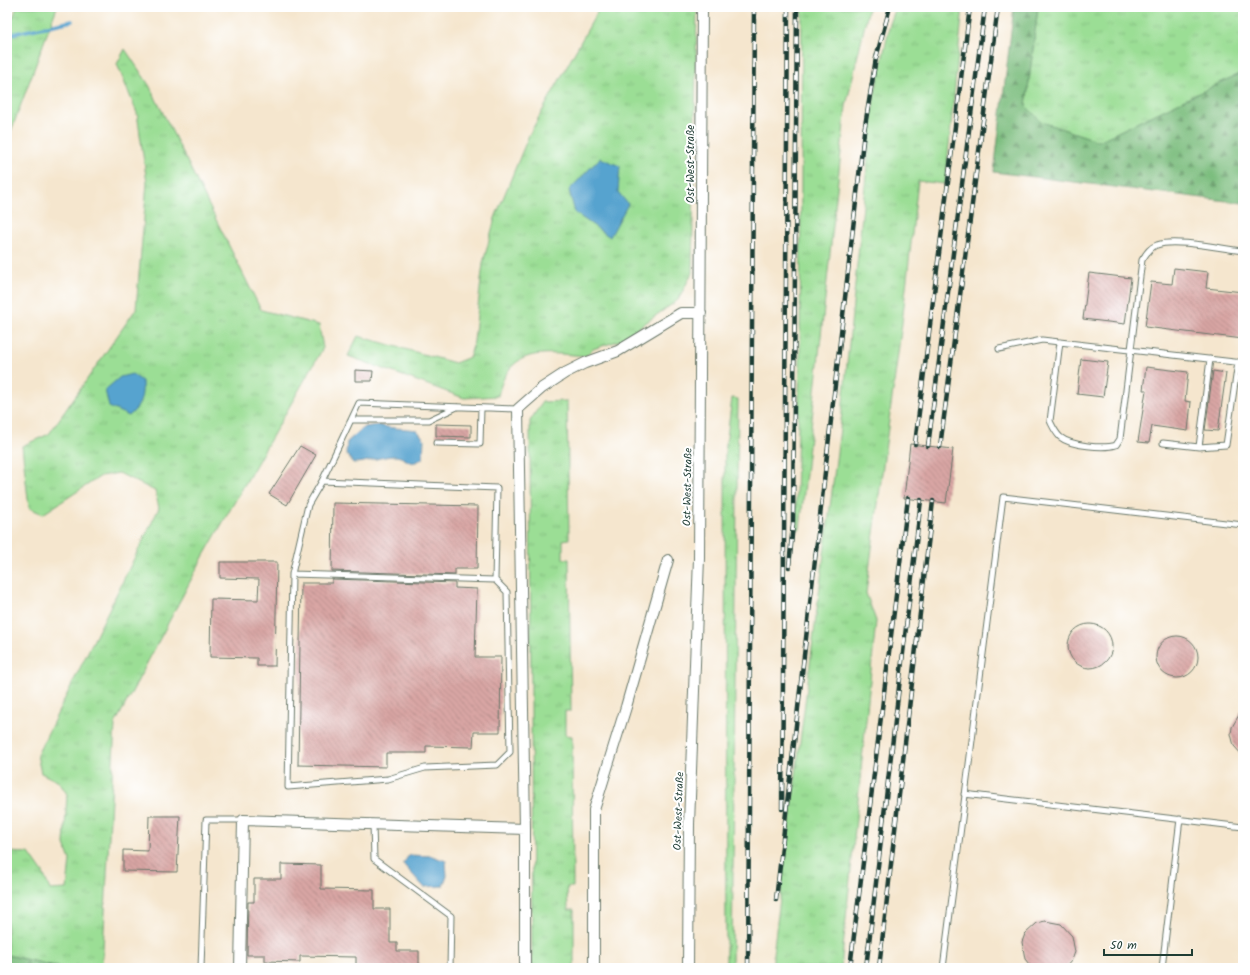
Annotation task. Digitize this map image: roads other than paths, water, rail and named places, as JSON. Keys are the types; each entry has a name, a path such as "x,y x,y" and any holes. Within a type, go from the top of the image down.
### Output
{"street":[{"name":"Ost-West-Straße","path":"688,968 689,824 699,558 702,7"},
{"path":"525,968 525,829 518,409 542,388 564,373 585,362 618,351 681,313 701,313"},
{"path":"594,968 594,810 626,707 668,560"},
{"path":"240,968 243,820 525,829"}],"lane":[{"path":"1060,342 1050,421 1054,431 1062,438 1080,444 1109,447 1116,445 1120,439 1142,260 1148,251 1157,244 1170,242 1243,251"},
{"path":"999,349 1042,340 1241,363 1226,446 1199,447 1163,442"},
{"path":"1199,447 1210,359"},
{"path":"292,574 495,580 508,592 510,752 497,765 425,768 388,779 288,787 292,574 308,505 322,481 359,403 518,409"},
{"path":"351,420 429,420 459,407"},
{"path":"436,443 480,444 481,408"},
{"path":"322,481 497,488 495,580"},
{"path":"943,968 1002,497 1243,525"},
{"path":"964,794 1243,827"},
{"path":"1162,968 1180,819"},
{"path":"201,968 206,820 243,820"},
{"path":"373,824 374,859 451,916 450,968"}],"water":[{"path":"600,158 620,166 618,192 628,204 610,237 575,213 569,190"},
{"path":"132,374 142,381 142,392 139,405 129,416 109,407 105,390 120,377"},
{"path":"378,425 417,430 424,439 423,458 418,461 411,462 399,457 389,456 353,463 346,454 347,442 364,427"},
{"path":"409,855 432,856 446,861 447,876 443,886 424,887 403,864"}],"waterway":[{"path":"7,35 72,21"}],"railway":[{"path":"748,968 754,7"},
{"path":"782,809 788,7"},
{"path":"789,567 793,524 797,7"},
{"path":"776,900 864,132 876,58 890,7"},
{"path":"915,444 970,7"},
{"path":"928,446 985,7"},
{"path":"940,447 998,7"},
{"path":"850,968 908,498"},
{"path":"866,968 921,500"},
{"path":"879,968 933,501"}]}
